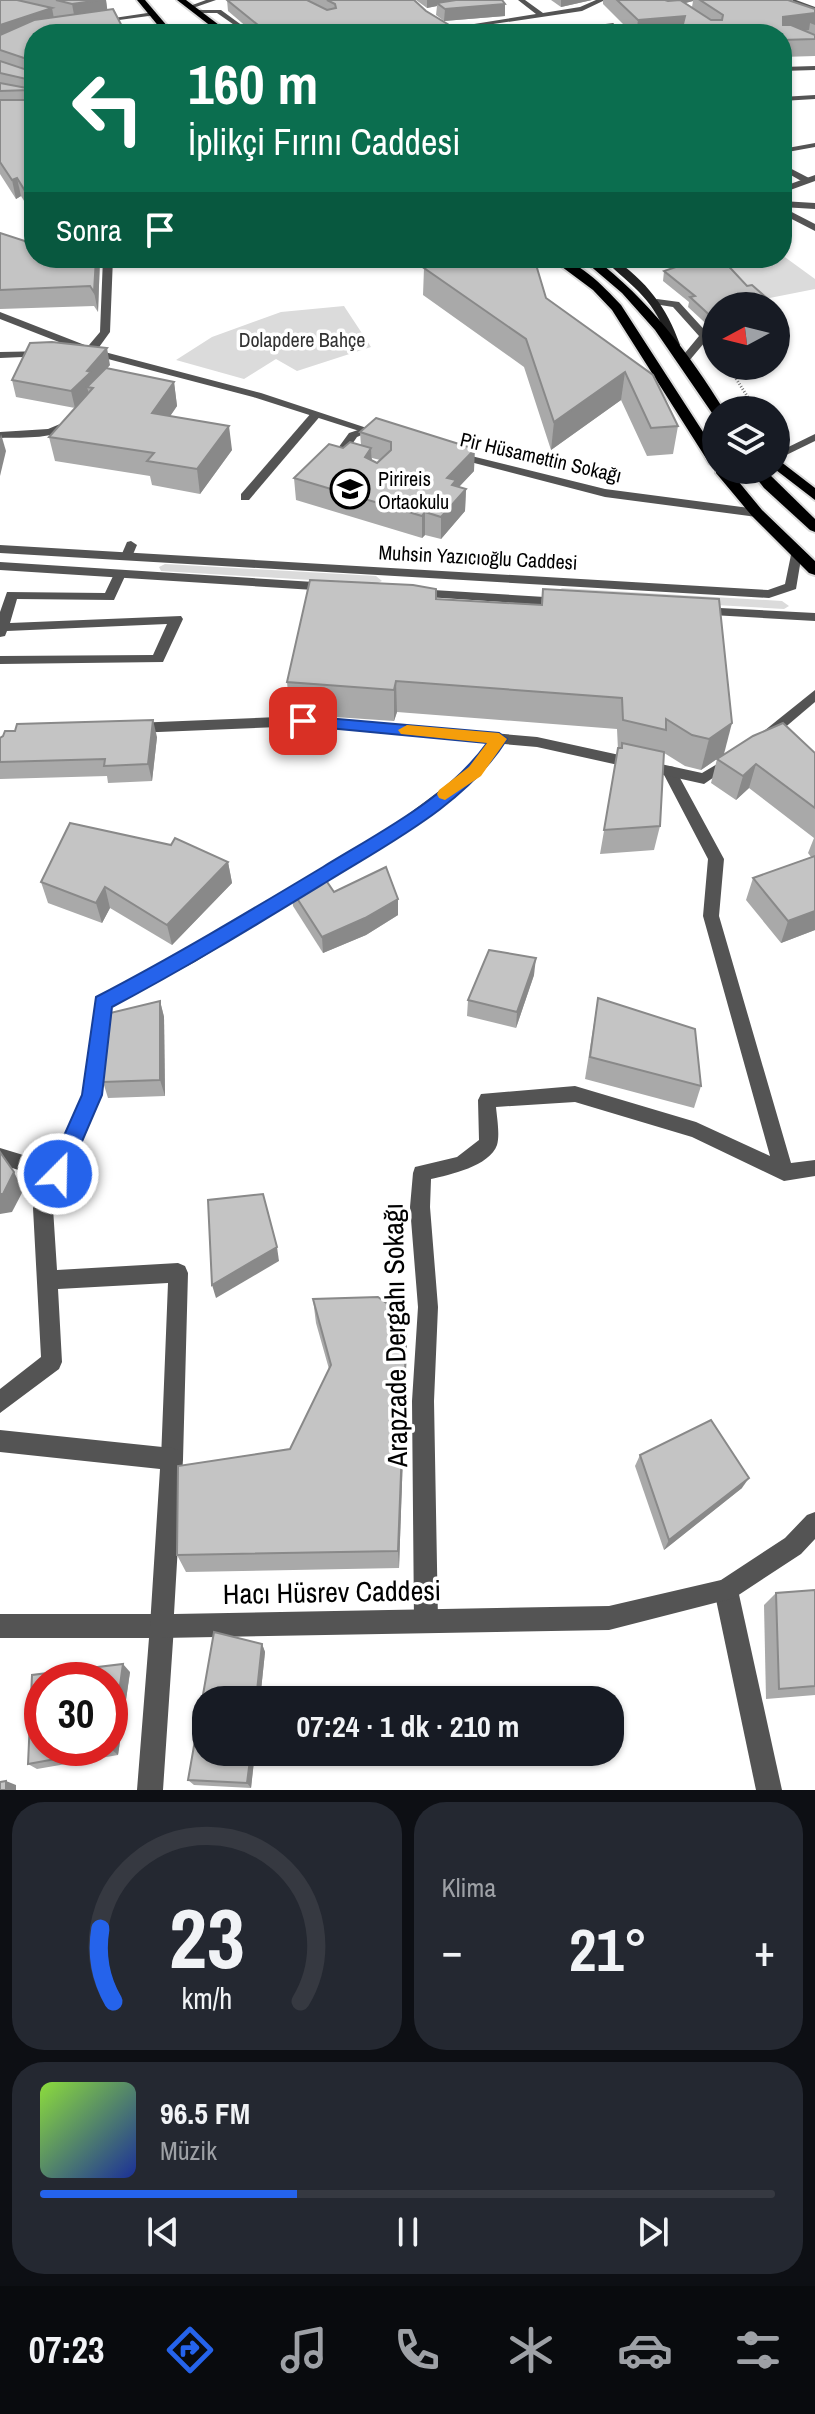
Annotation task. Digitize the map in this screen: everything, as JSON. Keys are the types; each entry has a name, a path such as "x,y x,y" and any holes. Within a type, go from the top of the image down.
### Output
{"main road":[{"path":"141,0 162,24"},
{"path":"181,0 213,24"},
{"path":"570,268 597,287 617,308 702,441"},
{"path":"599,268 639,301 675,345 708,396"},
{"path":"620,268 657,302 675,345"},
{"path":"790,472 815,496"},
{"path":"733,484 757,513 815,570"},
{"path":"768,484 815,527"}],"street":[{"path":"192,9 213,0"},
{"path":"521,0 541,14"},
{"path":"479,24 582,9 587,2 602,0"},
{"path":"790,0 815,9"},
{"path":"587,2 612,24"},
{"path":"192,9 219,11 237,24"},
{"path":"479,13 490,22"},
{"path":"89,21 154,14"},
{"path":"504,20 511,24"},
{"path":"792,69 815,68"},
{"path":"792,99 815,97"},
{"path":"792,150 815,145"},
{"path":"792,146 796,149"},
{"path":"792,205 815,206"},
{"path":"792,215 815,228"},
{"path":"91,351 105,332 108,268"},
{"path":"657,302 676,304 705,336 685,359"},
{"path":"0,315 91,351 132,360 390,437"},
{"path":"0,355 91,351"},
{"path":"121,371 132,360"},
{"path":"245,497 316,414"},
{"path":"0,435 52,431 66,427 77,416"},
{"path":"355,459 339,455 353,435 367,430"},
{"path":"790,451 815,437"},
{"name":"Pir Hüsamettin Sokağı","path":"446,453 605,493 757,513"},
{"name":"Muhsin Yazıcıoğlu Caddesi","path":"0,549 129,550 398,572 769,594"},
{"path":"0,660 158,659 176,619 1,630 12,595 109,597 129,550"},
{"path":"769,594 791,586 796,553"},
{"path":"0,566 348,588"},
{"path":"391,591 398,572"},
{"path":"513,613 533,600 534,580"},
{"name":"Muhsin Yazıcıoğlu Caddesi","path":"407,592 580,603"},
{"path":"769,594 784,595 795,603 792,612 784,616"},
{"path":"690,610 815,617"},
{"path":"115,729 303,721 537,742 704,779 744,752 815,695"},
{"path":"0,1402 52,1362 43,1208 92,1095 102,1003 189,957 400,828 475,772 499,739"},
{"path":"669,771 716,859 711,916 784,1172 815,1168"},
{"name":"Arapzade Dergahı Sokağı","path":"426,1621 423,1401 428,1307 420,1207 422,1173 462,1164 488,1144 487,1100 575,1094 696,1130 784,1172"},
{"path":"0,1156 58,1174"},
{"path":"49,1280 178,1273 172,1459 150,1790"},
{"path":"0,1441 172,1459"},
{"name":"Hacı Hüsrev Caddesi","path":"0,1626 609,1618 726,1590 793,1546 815,1523"},
{"path":"726,1590 769,1790"}],"green space":[{"path":"792,262 815,279 815,289 790,294 750,292 720,268 792,268"},
{"name":"Dolapdere Bahçe","path":"344,306 371,347 297,371 276,359 244,379 176,360 212,337 281,312"},
{"path":"165,564 376,576 382,581 376,584 161,571 159,567"},
{"path":"562,588 782,601 789,606 784,609 559,596 557,592"}],"building":[{"path":"0,0 17,0 52,8 0,25"},
{"path":"56,0 100,0 72,4"},
{"path":"227,0 307,0 327,10 336,8 327,0 414,0 447,24 257,24"},
{"path":"502,0 505,4 445,9 437,3"},
{"path":"617,0 680,0 711,20 722,20 723,15 700,0 788,0 815,9 815,13 783,17 783,24 683,24 685,16 638,20"},
{"path":"113,9 121,24 25,24 34,20"},
{"path":"24,24 24,58 0,50 0,35"},
{"path":"792,25 815,35 815,39 792,40"},
{"path":"0,61 24,69 24,78 0,73"},
{"path":"0,83 24,88 24,90 0,91"},
{"path":"0,100 24,100 24,189 17,178 12,180 0,162"},
{"path":"0,233 24,241 24,268 95,268 94,292 90,286 0,290"},
{"path":"424,268 537,268 546,298 653,375 678,426 651,428 625,372 554,422 526,339"},
{"path":"673,268 730,268 747,286 752,285 760,292 702,292 702,308 690,297 695,296 664,271"},
{"path":"52,342 107,348 87,371 91,372 71,391 12,380 30,343"},
{"path":"106,368 174,382 152,413 229,426 197,469 147,461 154,453 49,437 93,388 87,387"},
{"path":"376,418 475,449 447,478 456,480 452,485 466,489 441,517 425,512 422,516 294,478 329,444 343,448 350,442 371,448 365,457 377,463 391,450 391,442 360,432"},
{"path":"310,580 413,585 436,589 436,599 542,605 543,589 719,599 732,723 709,739 692,735 666,719 666,730 623,720 622,698 396,681 394,690 287,682"},
{"path":"153,720 148,764 104,766 105,759 0,762 0,738 5,731 15,731 17,724"},
{"path":"783,723 815,753 815,808 756,764 743,776 717,759 753,736"},
{"path":"622,743 664,752 660,826 604,830 618,748 622,748"},
{"path":"70,823 171,845 175,838 228,862 167,925 105,887 96,903 41,882"},
{"path":"815,856 815,911 788,921 753,878"},
{"path":"386,867 398,899 322,937 291,889 323,876 334,892"},
{"path":"489,950 536,958 517,1012 468,1000"},
{"path":"598,998 695,1029 701,1086 590,1057"},
{"path":"160,1001 160,1080 103,1082 100,1063 106,1014"},
{"path":"0,1152 14,1172 3,1194 0,1194"},
{"path":"263,1194 277,1247 212,1285 208,1200"},
{"path":"378,1297 407,1318 398,1551 177,1555 178,1466 290,1449 331,1365 313,1299"},
{"path":"711,1420 749,1478 669,1540 640,1455"},
{"path":"815,1590 815,1686 779,1689 776,1593"},
{"path":"214,1632 262,1644 258,1686 205,1686"},
{"path":"192,1757 192,1766 249,1766 247,1783 188,1780"},
{"path":"6,1781 6,1790 0,1790 0,1782"}],"slow traffic":[{"path":"407,730 499,739 475,772 445,794"}],"place":[{"name":"Pirireis Ortaokulu","path":"350,489"}],"route":[{"path":"58,1174 92,1095 102,1003 189,957 400,828 475,772 499,739 303,721"}]}
